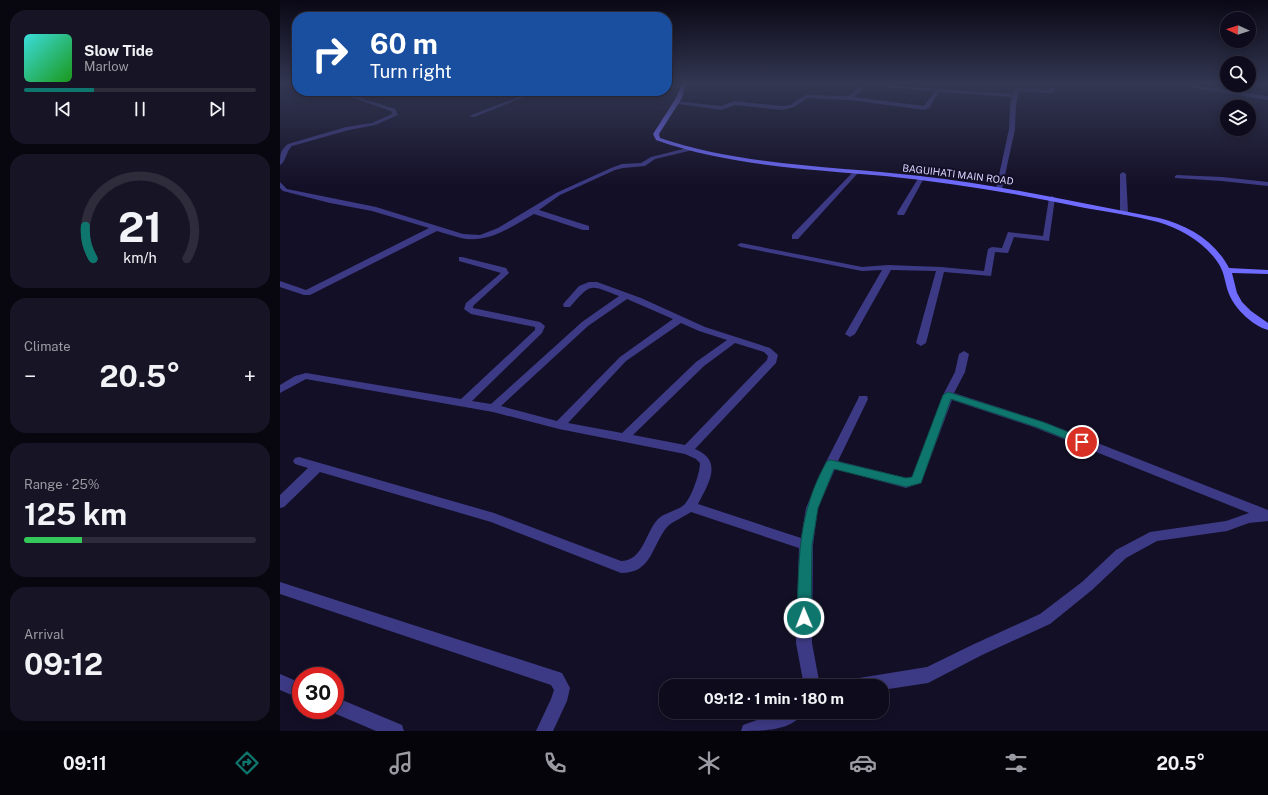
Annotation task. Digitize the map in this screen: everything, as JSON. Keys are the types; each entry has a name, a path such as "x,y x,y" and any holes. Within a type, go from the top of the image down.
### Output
{"street":[{"path":"280,163 284,148 290,145 348,128 374,124 390,117"},
{"name":"BAGUIHATI MAIN ROAD","path":"666,117 656,134 658,139 704,154 855,173 921,178 999,189 1052,198 1159,220 1187,230 1208,245 1226,270 1232,286 1233,294 1242,307 1268,327"},
{"path":"999,189 1012,130 1013,117"},
{"path":"280,184 284,190 330,202 373,209 434,229 462,236 481,237 501,230 558,194 613,169 622,166 643,165 653,158 691,149"},
{"path":"795,237 855,173"},
{"path":"1123,174 1124,213"},
{"path":"901,213 921,178"},
{"path":"1177,178 1222,179 1268,184"},
{"path":"741,245 862,269 888,267 941,269 988,274 992,249 1005,251 1011,234 1046,239 1052,198"},
{"path":"533,211 586,228"},
{"path":"281,285 307,293 434,229"},
{"path":"462,259 503,270 505,273 468,305 468,308 471,311 537,324 540,326 539,331 463,403"},
{"path":"850,334 888,267"},
{"path":"921,343 941,269"},
{"path":"1226,270 1268,272"},
{"path":"567,305 582,288 589,285 597,285 733,340 767,350 773,355 772,362 687,450"},
{"path":"493,408 584,324 625,296"},
{"path":"559,425 623,359 680,319"},
{"path":"624,438 695,368 733,340"},
{"path":"831,464 906,483 917,480 948,395 960,372 964,354"},
{"path":"280,390 299,378 306,376 493,408 559,425 687,450 703,458 706,465 701,487 690,507 683,512 672,516 663,523 640,561 631,568 621,567 494,518 299,461"},
{"path":"948,395 1040,425 1268,515"},
{"path":"811,679 804,643 804,594 806,545 812,508 831,464 863,400"},
{"path":"280,503 318,466"},
{"path":"690,507 806,545"},
{"path":"889,681 928,675 977,650 1045,619 1087,586 1121,554 1155,536 1227,526 1248,518 1268,515"},
{"path":"280,588 556,679 562,688 559,701 544,731"},
{"path":"280,682 292,687"},
{"path":"344,709 396,731"},
{"path":"750,731 784,719"}],"route":[{"path":"804,618 804,560 812,508 831,464 906,483 917,480 948,395 1040,425 1082,442"}]}
